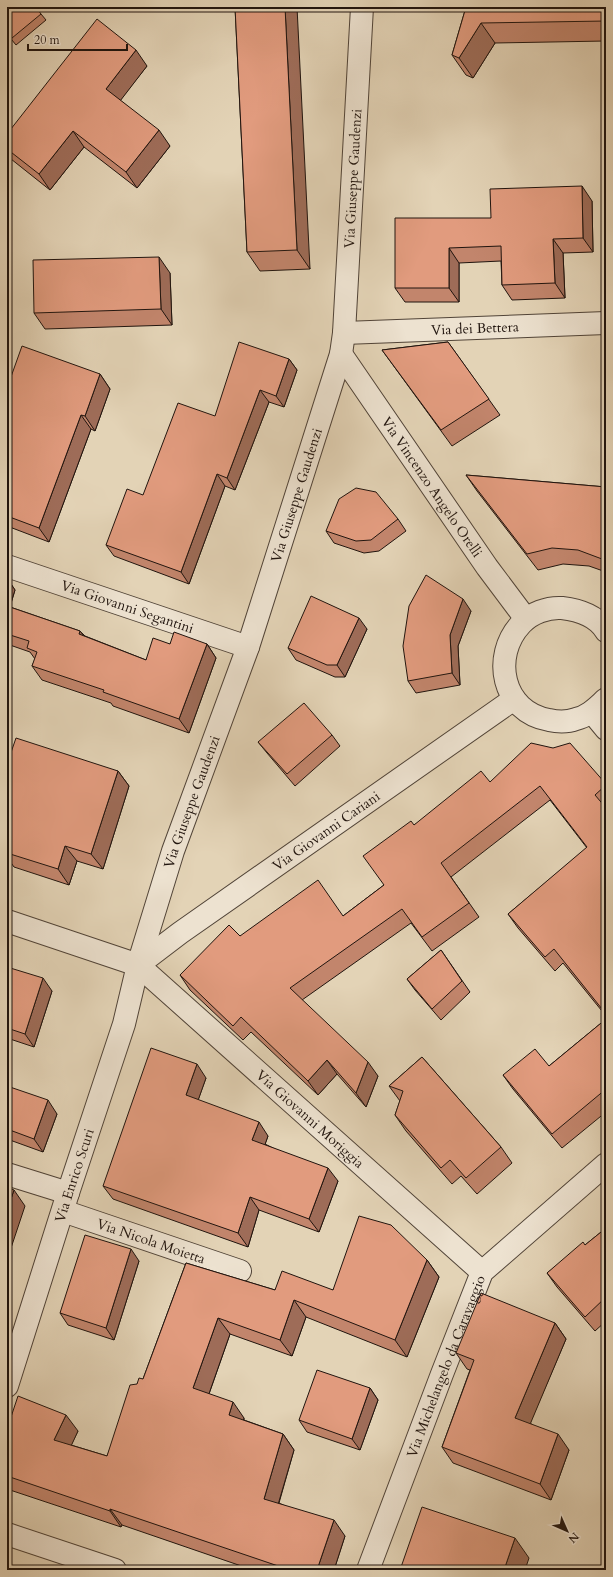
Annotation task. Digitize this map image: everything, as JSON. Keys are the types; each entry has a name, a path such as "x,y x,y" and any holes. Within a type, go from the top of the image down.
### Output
{"street":[{"name":"Via Giuseppe Gaudenzi","path":"138,965 173,851 248,647 343,343 362,7"},
{"name":"Via dei Bettera","path":"343,343 606,323"},
{"name":"Via Vincenzo Angelo Orelli","path":"343,343 487,567 526,619"},
{"name":"Via Giovanni Segantini","path":"7,566 248,647"},
{"path":"605,628 590,616 574,609 557,607 541,611 526,619 514,632 506,648 503,666 506,683 514,699 527,711 542,719 559,722 576,720 599,706 606,729"},
{"name":"Via Giovanni Cariani","path":"138,965 187,928 514,699"},
{"path":"7,921 138,965"},
{"name":"Via Enrico Scuri","path":"7,1386 65,1202 124,1024 138,965"},
{"name":"Via Giovanni Moriggia","path":"138,965 482,1272"},
{"name":"Via Michelangelo da Caravaggio","path":"368,1570 482,1272 606,1164"},
{"name":"Via Nicola Moietta","path":"7,1174 65,1202 240,1271"},
{"path":"7,1534 115,1570"}],"building":[{"path":"7,7 36,7 41,14 12,38 7,33"},
{"path":"235,7 285,7 297,250 247,252"},
{"path":"466,7 606,7 606,21 481,23 459,58 452,55"},
{"path":"97,19 136,50 106,89 159,130 126,172 73,131 39,174 7,149 7,134"},
{"path":"582,186 583,238 553,239 555,283 502,285 501,246 449,248 449,288 395,288 395,218 491,218 490,189"},
{"path":"159,257 161,309 34,313 33,260"},
{"path":"239,342 289,359 276,396 260,390 227,478 217,474 181,572 106,545 127,489 143,495 178,403 215,416"},
{"path":"448,342 489,399 441,430 382,350"},
{"path":"22,346 100,374 85,416 81,415 39,528 7,516 7,388"},
{"path":"466,475 606,487 606,562 578,550 552,548 527,554"},
{"path":"356,488 376,492 398,519 371,540 356,541 326,531 339,499"},
{"path":"426,575 463,599 450,635 452,673 408,681 403,646 409,606"},
{"path":"311,596 359,618 337,665 327,665 288,648"},
{"path":"7,606 80,631 79,634 146,660 153,638 170,644 174,632 207,644 179,719 103,692 104,690 32,666 37,652 27,648 29,641 7,634"},
{"path":"304,703 332,735 287,774 258,742"},
{"path":"16,738 118,771 91,854 65,846 58,869 7,853 7,837 9,830 7,829 7,764"},
{"path":"531,743 553,748 570,743 606,784 595,795 606,808 606,1014 554,949 545,957 508,914 587,847 540,786 441,863 469,903 422,937 402,909 290,988 368,1062 356,1093 327,1060 308,1081 241,1017 233,1026 180,975 229,925 240,936 318,880 343,916 384,885 363,856 411,821 414,825 481,771 490,782"},
{"path":"441,950 462,981 432,1009 407,979"},
{"path":"7,967 43,978 25,1034 7,1028"},
{"path":"606,1019 606,1089 552,1134 503,1075 535,1049 549,1066"},
{"path":"151,1048 197,1064 186,1095 259,1122 252,1140 328,1168 309,1219 250,1197 238,1233 103,1186"},
{"path":"422,1057 501,1147 466,1178 450,1160 441,1168 395,1115 403,1091 389,1086"},
{"path":"7,1086 48,1100 34,1139 7,1129"},
{"path":"7,1187 14,1190 7,1211"},
{"path":"359,1216 391,1225 427,1260 395,1340 294,1300 280,1340 218,1318 193,1388 233,1402 229,1415 283,1434 264,1499 334,1520 317,1570 290,1570 7,1476 7,1429 18,1396 66,1415 54,1440 107,1456 130,1385 137,1384 139,1378 143,1379 186,1263 275,1290 282,1271 333,1290"},
{"path":"606,1228 606,1297 585,1317 547,1273 583,1242 585,1245"},
{"path":"85,1235 131,1249 106,1328 60,1313"},
{"path":"481,1293 555,1323 515,1418 558,1434 540,1484 442,1447 474,1360 456,1353"},
{"path":"317,1370 370,1388 352,1439 299,1420"},
{"path":"422,1507 515,1538 504,1570 400,1570"}]}
